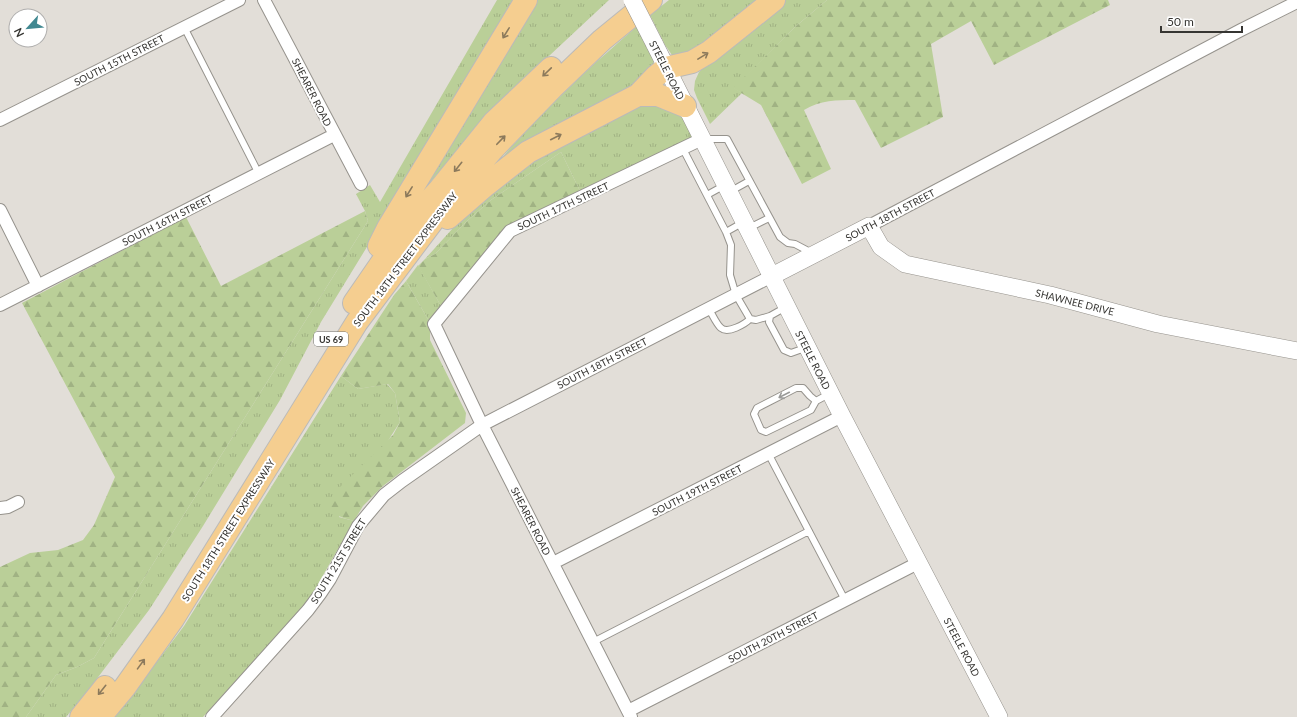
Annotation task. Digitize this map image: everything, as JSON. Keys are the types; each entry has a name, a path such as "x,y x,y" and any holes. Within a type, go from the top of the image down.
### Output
{"highway":[{"path":"349,310 388,228 526,0"},
{"name":"SOUTH 18TH STREET EXPRESSWAY","path":"81,717 124,664 172,595 349,310 409,223 439,190 494,122 554,64 628,0"},
{"name":"SOUTH 18TH STREET EXPRESSWAY","path":"100,717 125,686 174,619 357,322 450,198 499,142 552,87 602,40 651,0"},
{"path":"406,258 465,203 528,152 638,95 666,68 692,62 709,52 774,0"},
{"path":"638,95 658,95 685,106"}],"main road":[{"name":"STEELE ROAD","path":"632,0 807,347 823,397 842,416 998,717"},
{"name":"SOUTH 18TH STREET","path":"772,276 869,226"},
{"name":"SHAWNEE DRIVE","path":"869,226 882,247 905,264 1050,295 1158,324 1297,351"}],"street":[{"name":"SOUTH 15TH STREET","path":"0,120 239,0"},
{"name":"SHEARER ROAD","path":"264,0 361,184"},
{"name":"SOUTH 18TH STREET","path":"869,226 1297,2"},
{"name":"SOUTH 16TH STREET","path":"0,305 334,135"},
{"name":"SOUTH 17TH STREET","path":"434,324 510,231 702,139"},
{"path":"0,210 38,286"},
{"name":"SOUTH 18TH STREET","path":"482,425 736,296 772,276"},
{"name":"SHEARER ROAD","path":"434,324 482,425 630,714"},
{"name":"SOUTH 19TH STREET","path":"553,563 842,416"},
{"name":"SOUTH 21ST STREET","path":"212,717 308,610 330,579 358,526 384,494 482,425"},
{"path":"0,508 8,507 18,502"},
{"name":"SOUTH 20TH STREET","path":"630,714 918,563"}],"lane":[{"path":"184,27 260,174"},
{"path":"702,139 726,139 780,237 788,243 795,244 814,255"},
{"path":"683,149 726,232 731,246 730,275 736,296 750,319 756,320 770,316 786,307"},
{"path":"707,195 749,181"},
{"path":"726,232 769,218"},
{"path":"709,309 721,328 727,330 744,324 750,319"},
{"path":"770,316 769,322 784,350 791,353 807,347"},
{"path":"796,388 804,388 810,396 823,397 810,410 766,432 761,430 754,414 757,408 796,388"},
{"path":"768,453 845,600"},
{"path":"593,642 809,531"}],"green space":[{"path":"497,0 516,0 321,322 280,400 203,526 149,610 66,717 26,717 56,675 77,667 94,658 368,221 365,211 356,194 370,185 380,202"},
{"path":"532,0 609,0 519,84 461,146 416,199"},
{"path":"669,0 766,0 701,51 676,57 672,55 665,45 650,15"},
{"path":"786,0 827,0 795,27 734,88 742,93 710,124 694,90 695,81 699,72 713,58"},
{"path":"827,0 1108,0 1110,5 994,65 971,21 931,44 943,117 881,148 855,100 822,102 804,110 831,169 802,184 761,105 733,88 795,27"},
{"path":"637,26 653,57 654,64 636,89 492,169 552,104 588,69"},
{"path":"642,104 680,109 692,134 692,139 581,193 561,152 491,200 467,221 435,254 425,259 472,207 526,165"},
{"path":"561,152 581,193 524,220 441,306 418,266 425,259 435,254 467,221 491,200"},
{"path":"365,211 368,221 94,658 77,667 56,675 26,717 0,717 0,567 30,553 58,550 83,540 94,525 115,477 22,303 186,217 221,286"},
{"path":"418,265 441,306 430,323 406,281"},
{"path":"406,281 430,323 430,340 466,413 465,423 383,486 363,506 354,521 342,517 333,511 329,504 334,493 393,435 400,422 395,393 388,384 358,389 341,376 394,295"},
{"path":"341,376 358,389 387,384 395,393 400,422 339,517 354,521 313,593 307,602 203,717 115,717 184,626"}]}
